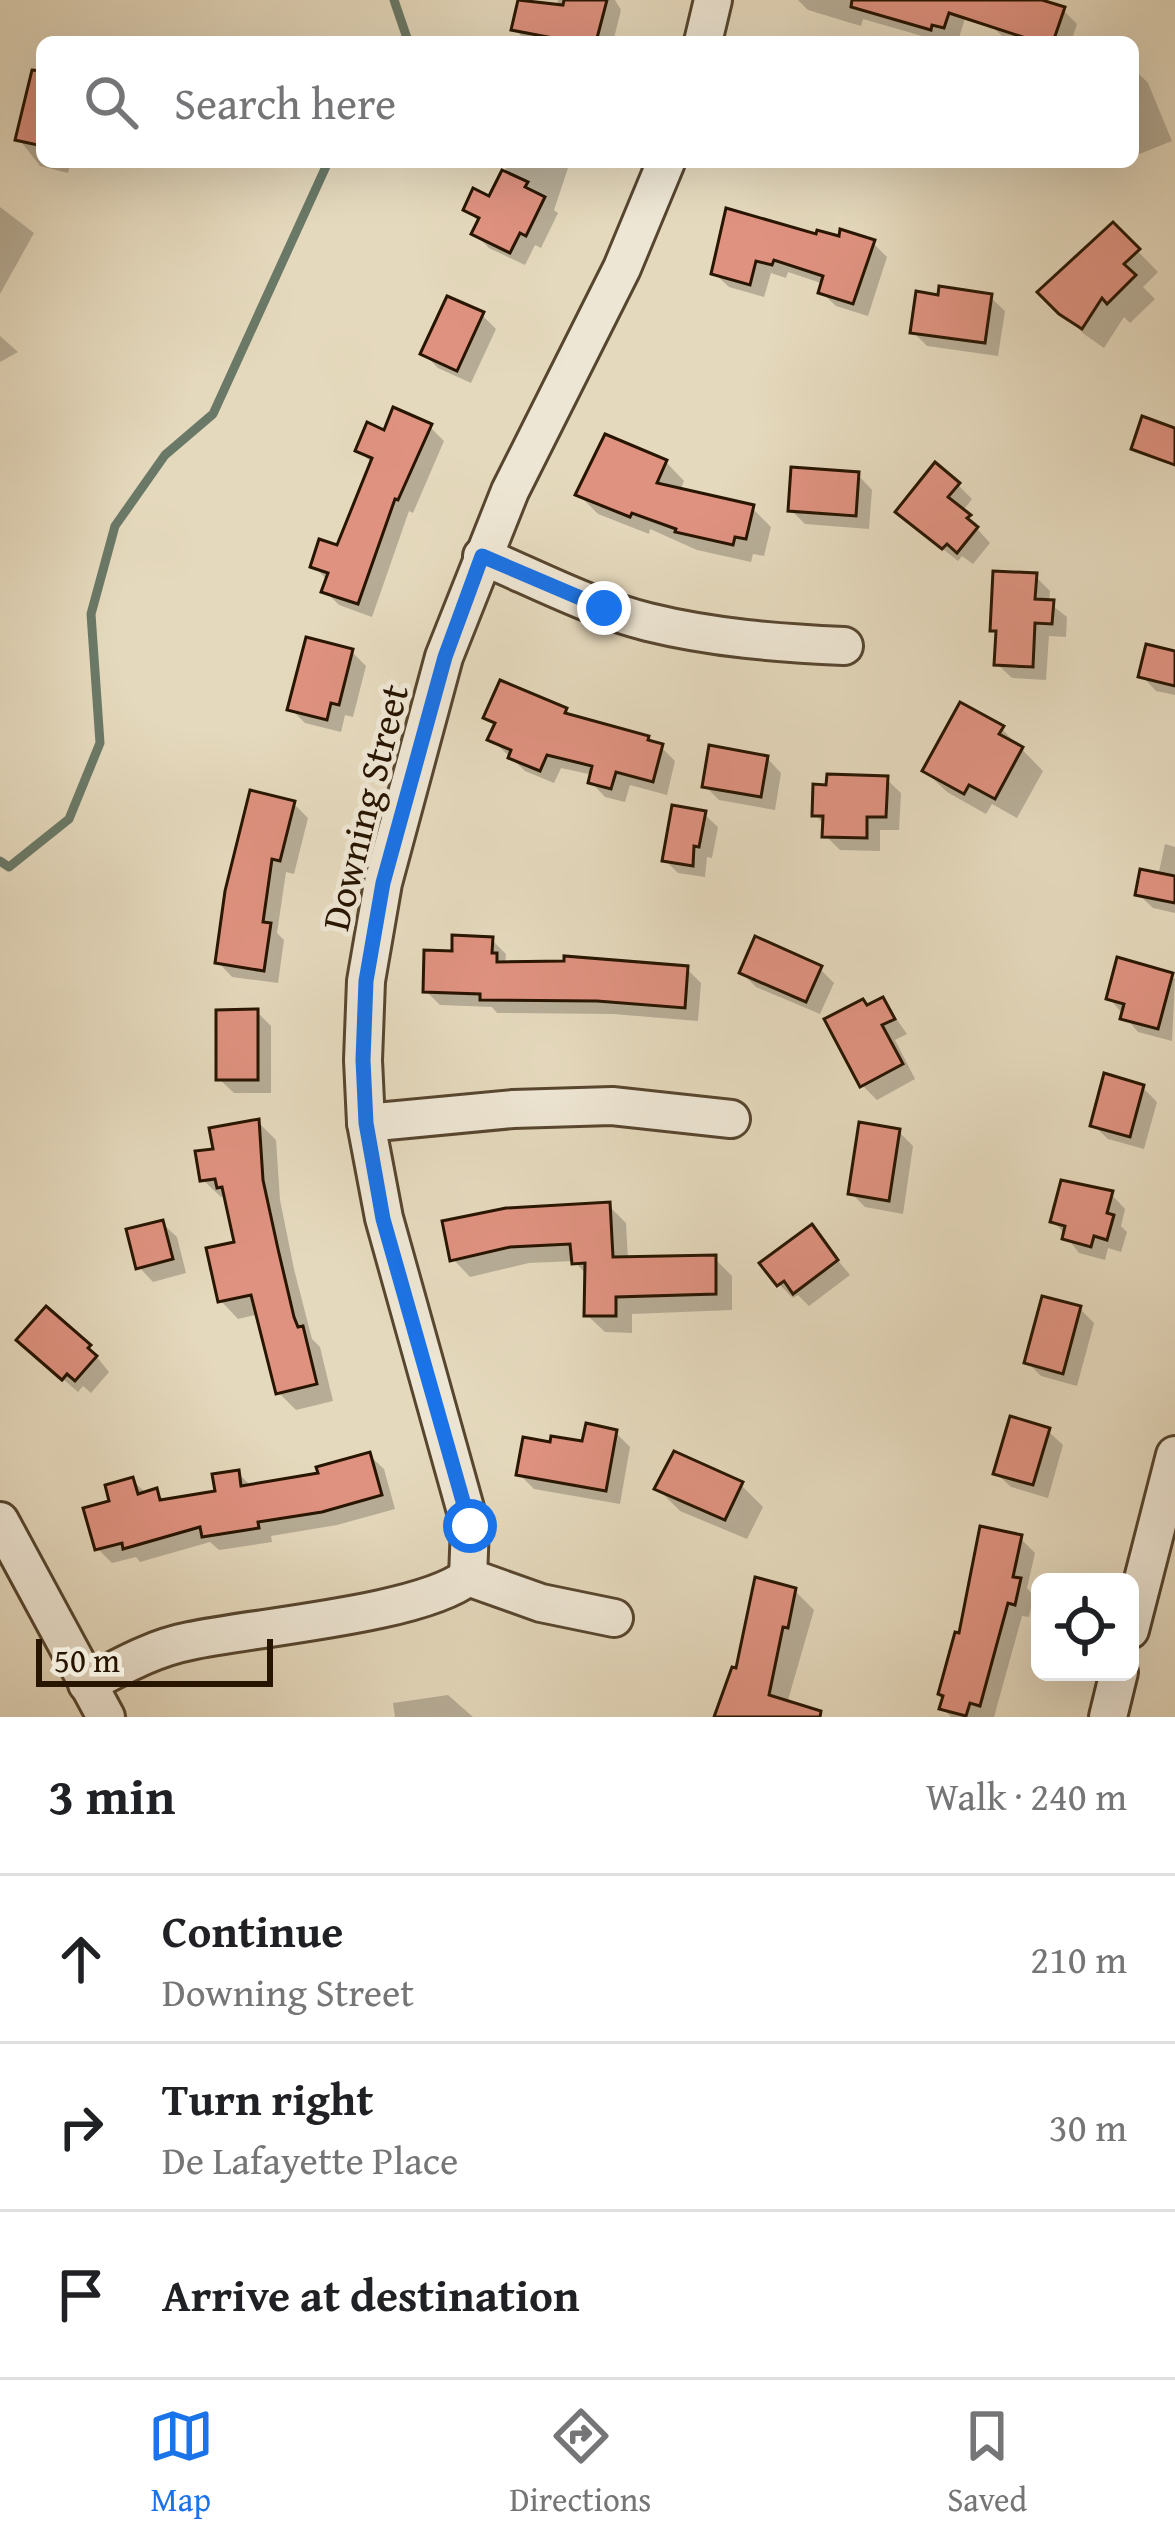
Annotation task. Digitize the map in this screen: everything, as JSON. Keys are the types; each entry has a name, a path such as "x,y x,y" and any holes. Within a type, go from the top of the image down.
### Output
{"street":[{"path":"704,36 712,0"},
{"name":"Downing Street","path":"469,1577 470,1526 383,1219 366,1123 366,981 383,883 445,657 510,491 622,268 664,168"},
{"path":"482,556 645,621 751,641 844,646"},
{"path":"366,1123 513,1108 612,1106 731,1119"},
{"path":"1139,1595 1175,1455"},
{"path":"0,1521 106,1717"},
{"path":"88,1684 136,1658 184,1642 401,1603 454,1588 469,1577 541,1603 614,1618"},
{"path":"1108,1717 1117,1681"}],"building":[{"path":"518,0 563,5 564,0 607,0 598,36 542,36 511,30"},
{"path":"852,0 1042,0 1065,7 1055,36 1020,36 949,13 944,28 932,25 931,30 851,7"},
{"path":"32,70 36,70 36,145 15,140"},
{"path":"502,170 528,182 525,187 545,197 526,236 520,233 510,253 471,234 479,218 463,210 473,188 489,196"},
{"path":"726,208 816,234 817,230 839,236 840,229 875,240 853,304 818,293 823,276 774,260 772,265 756,261 750,285 711,274"},
{"path":"1113,222 1140,249 1124,264 1136,275 1107,304 1102,298 1082,329 1037,292"},
{"path":"939,286 992,294 985,343 910,333 916,291 938,295"},
{"path":"447,296 484,312 457,371 420,354"},
{"path":"393,407 432,424 395,499 358,604 321,592 328,573 310,567 319,539 337,545 372,458 355,451 367,422 384,430"},
{"path":"1142,416 1175,428 1175,465 1131,449"},
{"path":"605,434 667,460 657,483 754,505 746,539 735,537 733,545 675,532 575,495"},
{"path":"935,462 960,483 948,497 978,527 957,553 947,544 942,549 895,512"},
{"path":"791,467 859,472 856,516 788,511"},
{"path":"993,571 1037,573 1035,599 1054,600 1052,624 1035,623 1033,667 994,665 996,631 990,631"},
{"path":"306,637 353,649 339,705 331,703 327,720 287,710"},
{"path":"1146,644 1175,651 1175,686 1138,677"},
{"path":"500,680 567,708 565,713 663,744 653,782 616,772 611,789 588,783 592,766 547,755 540,771 508,758 511,750 487,740 495,723 483,718"},
{"path":"960,702 1004,726 999,734 1023,747 995,799 969,785 964,794 922,771"},
{"path":"709,745 768,756 761,797 702,787"},
{"path":"827,774 888,776 886,817 867,817 867,838 822,837 823,816 812,816 813,784 826,785"},
{"path":"250,790 295,801 280,861 272,859 263,922 271,923 264,971 215,963 225,891"},
{"path":"672,805 706,811 699,847 694,846 693,866 662,861"},
{"path":"1140,869 1175,876 1175,903 1135,895"},
{"path":"452,935 493,937 497,962 564,961 564,956 688,966 685,1008 480,1000 480,994 423,992 424,950 452,951"},
{"path":"755,936 822,966 806,1002 739,973"},
{"path":"1117,957 1173,973 1158,1029 1120,1019 1124,1004 1106,999"},
{"path":"883,997 895,1019 882,1025 903,1064 860,1087 824,1019 863,999 867,1005"},
{"path":"258,1009 258,1080 216,1080 216,1010"},
{"path":"1104,1073 1144,1085 1130,1137 1090,1126"},
{"path":"259,1119 263,1180 278,1249 317,1384 276,1394 251,1295 218,1302 206,1248 234,1242 222,1187 217,1188 215,1179 200,1181 195,1151 213,1149 209,1128"},
{"path":"859,1122 900,1129 889,1201 848,1194"},
{"path":"1061,1180 1113,1191 1107,1213 1114,1215 1107,1240 1094,1236 1091,1247 1062,1239 1065,1226 1050,1222"},
{"path":"610,1202 613,1257 716,1255 716,1294 616,1297 616,1316 584,1316 585,1263 572,1264 570,1244 510,1247 450,1261 442,1221 506,1208"},
{"path":"163,1220 173,1259 136,1269 126,1229"},
{"path":"812,1224 838,1260 793,1294 784,1281 777,1286 759,1263"},
{"path":"1042,1296 1081,1306 1063,1374 1024,1363"},
{"path":"46,1306 91,1345 88,1348 97,1356 75,1381 67,1374 62,1380 16,1340"},
{"path":"1010,1416 1050,1428 1033,1485 993,1474"},
{"path":"586,1423 617,1430 606,1491 516,1475 523,1437 582,1441"},
{"path":"674,1451 743,1482 725,1520 654,1489"},
{"path":"370,1452 382,1495 322,1512 258,1522 259,1528 202,1537 200,1527 123,1549 122,1543 95,1550 83,1508 109,1501 105,1485 133,1477 138,1494 157,1488 160,1500 215,1491 212,1474 239,1470 241,1486 318,1473 316,1467"},
{"path":"980,1526 1022,1535 1013,1577 1021,1578 1015,1605 1008,1603 980,1706 970,1703 966,1716 939,1709 943,1696 938,1694 955,1632 959,1633"},
{"path":"755,1577 796,1588 769,1695 821,1711 820,1717 714,1717 732,1667 736,1668"}],"waterway":[{"path":"394,0 406,36"},
{"path":"0,861 9,867 69,819 100,743 91,614 115,526 165,455 213,414 325,168"}],"route":[{"path":"470,1526 383,1219 366,1123 366,981 383,883 445,657 482,556 604,608"}]}
